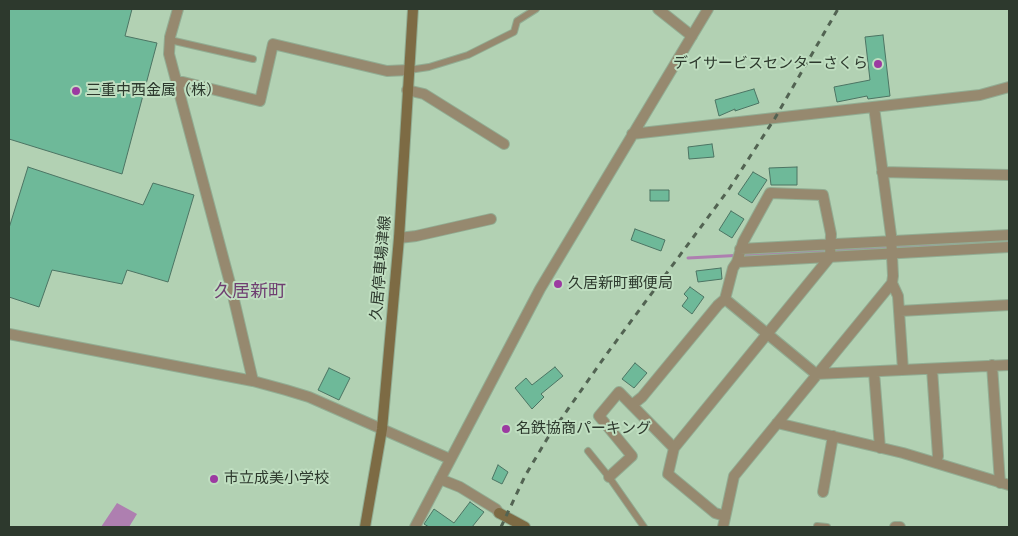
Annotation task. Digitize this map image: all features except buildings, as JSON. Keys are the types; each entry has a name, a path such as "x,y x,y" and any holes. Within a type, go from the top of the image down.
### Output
{"main road":[{"name":"久居停車場津線","path":"365,527 382,429 399,238 412,9"},
{"path":"499,514 525,527"}],"street":[{"path":"178,9 170,40 169,54 231,287 252,380"},
{"path":"658,9 692,36"},
{"path":"415,527 540,289 708,9"},
{"path":"176,82 260,100 273,44 387,71 409,70"},
{"path":"632,134 980,95 1009,86"},
{"path":"407,90 424,94 504,144"},
{"path":"874,107 892,247 892,283 898,296 900,310 903,370"},
{"path":"882,172 1009,175"},
{"path":"632,405 642,397 724,299 739,256 770,193 823,195 831,234 830,251 768,335 674,448 668,474 715,513 725,516"},
{"path":"399,238 416,236 491,218"},
{"path":"739,256 892,247 1009,236"},
{"path":"892,247 1009,247"},
{"path":"723,527 734,476 892,283"},
{"path":"724,299 816,374 1009,365"},
{"path":"900,310 1009,304"},
{"path":"9,334 252,380 309,397 450,460"},
{"path":"777,423 880,448 1005,484 992,366"},
{"path":"932,368 938,456 936,463"},
{"path":"874,372 880,448"},
{"path":"609,477 632,456 599,416 619,392 674,448"},
{"path":"823,492 833,436"},
{"path":"440,479 467,491 496,509 499,514"},
{"path":"895,527 900,527"}],"lane":[{"path":"409,70 468,55 514,32 517,21 536,9"},
{"path":"170,40 253,59"},
{"path":"588,450 644,527"},
{"path":"817,526 826,527"}],"shaded area":[{"path":"117,503 137,514 129,527 101,527"}],"waterway":[{"path":"688,258 1009,241"}],"railway":[{"path":"501,527 525,476 547,439 606,355 729,189 775,118 838,9"}],"place":[{"name":"デイサービスセンターさくら","path":"878,64"},
{"name":"三重中西金属（株）","path":"76,91"},
{"name":"久居新町郵便局","path":"558,284"},
{"name":"名鉄協商パーキング","path":"506,429"},
{"name":"市立成美小学校","path":"214,479"}],"district":[{"name":"久居新町","path":"250,292"}]}
